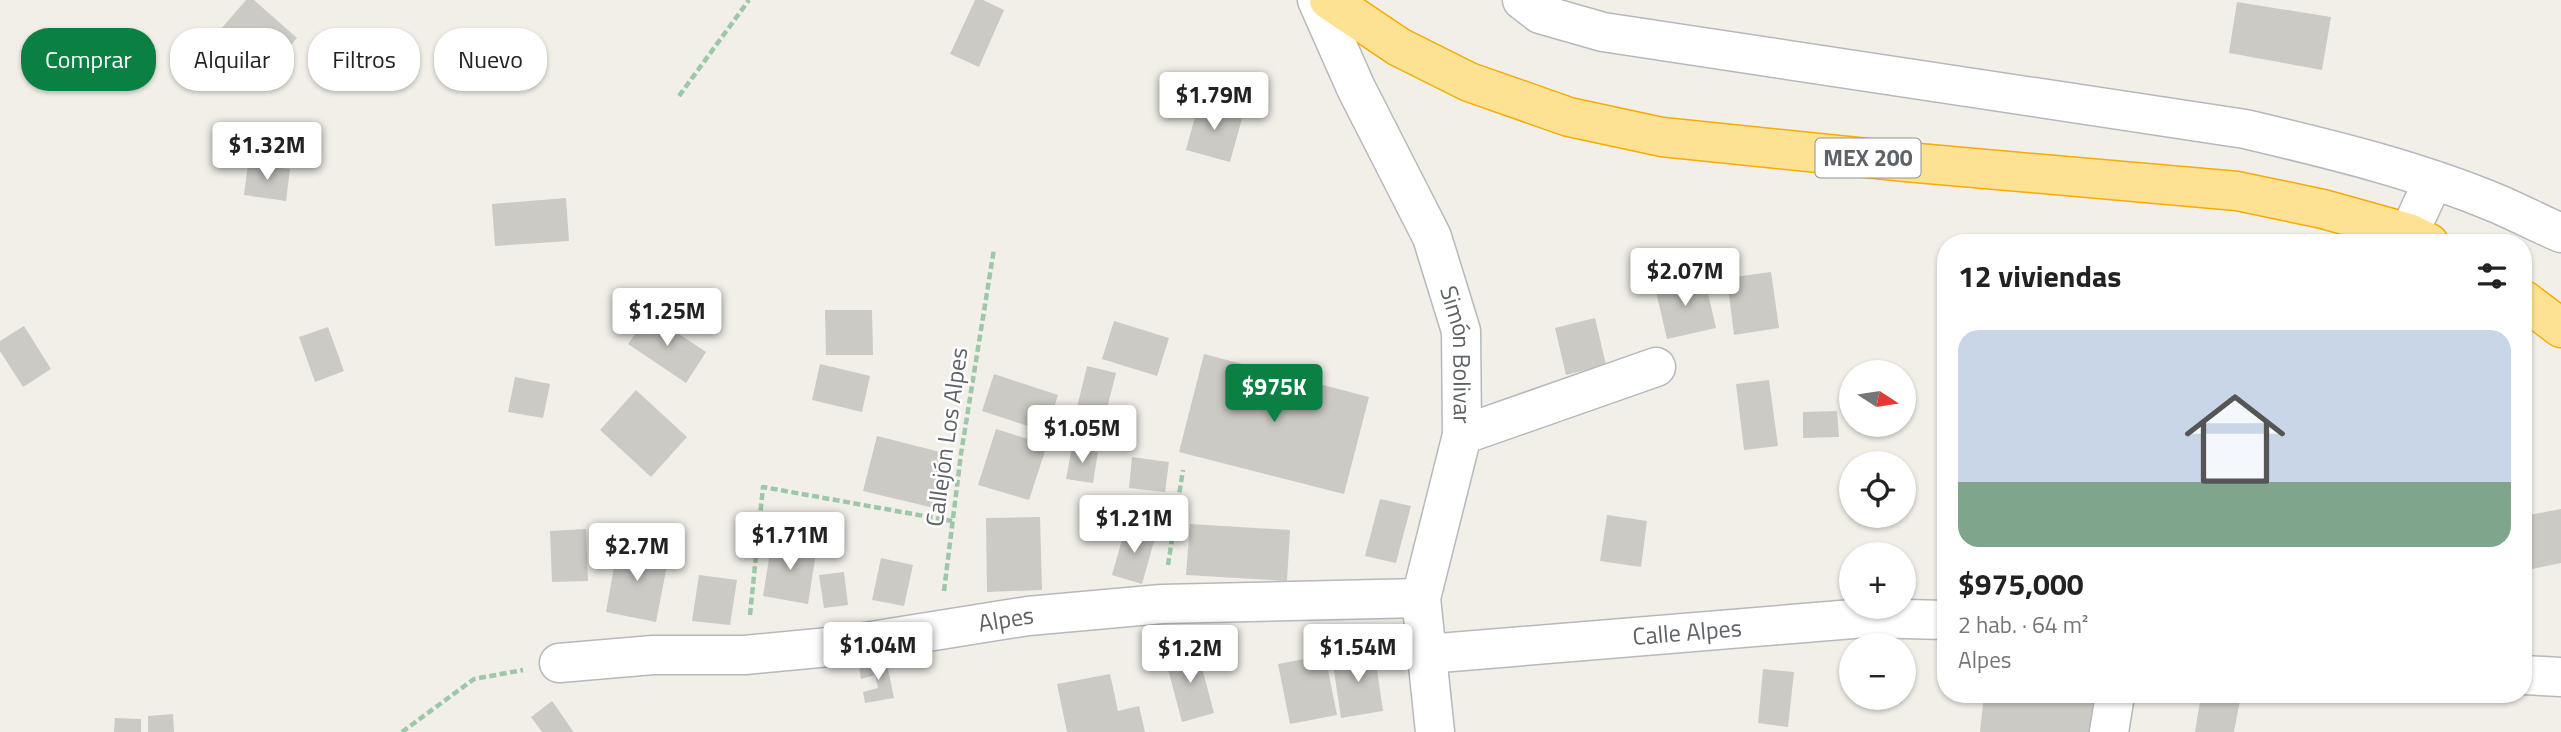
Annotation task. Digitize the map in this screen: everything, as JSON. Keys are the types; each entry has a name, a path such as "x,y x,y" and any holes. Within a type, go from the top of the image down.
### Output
{"highway":[{"name":"MEX 200","path":"1329,0 1399,47 1469,82 1569,117 1596,123 1662,137 2237,191 2323,209 2406,234"},
{"path":"2532,307 2560,331"}],"street":[{"name":"Simón Bolivar","path":"1317,0 1356,88 1433,237 1461,331 1462,435 1421,598 1435,732"},
{"path":"1522,0 1540,14 1603,32 2245,129 2344,153 2434,181 2496,203 2561,233"},
{"path":"2420,234 2434,181"},
{"path":"1462,435 1656,367"},
{"name":"Alpes","path":"559,663 653,655 746,654 839,646 1028,616 1162,604 1421,598"},
{"name":"Calle Alpes","path":"1427,654 1865,618 1937,620"},
{"path":"2532,675 2561,677"},
{"path":"2109,732 2114,703"}],"path":[{"path":"679,96 749,0"},
{"name":"Callejón Los Alpes","path":"939,631 952,521 994,249"},
{"path":"1162,604 1183,470"},
{"path":"746,654 763,487 952,521"},
{"path":"402,732 474,679 559,663"}],"building":[{"path":"246,0 254,0 286,28 222,28"},
{"path":"975,0 983,0 1004,10 979,67 950,54"},
{"path":"2237,2 2331,17 2322,70 2229,53"},
{"path":"1199,102 1243,115 1230,162 1186,150"},
{"path":"248,164 290,169 286,201 244,195"},
{"path":"566,198 569,241 495,246 492,204"},
{"path":"1771,272 1779,328 1734,335 1727,278"},
{"path":"1704,276 1716,328 1667,339 1655,287"},
{"path":"825,310 872,310 873,355 826,355"},
{"path":"649,314 706,352 686,383 628,344"},
{"path":"1595,318 1606,365 1566,375 1555,328"},
{"path":"1114,321 1169,338 1157,376 1102,359"},
{"path":"24,326 51,369 23,387 0,351 0,341"},
{"path":"328,327 344,371 315,382 299,337"},
{"path":"1204,354 1369,397 1344,494 1179,452"},
{"path":"820,364 870,376 862,412 812,400"},
{"path":"1087,366 1116,373 1103,424 1075,416"},
{"path":"994,374 1058,395 1046,432 982,411"},
{"path":"515,377 550,384 543,418 508,412"},
{"path":"1769,380 1778,446 1744,450 1736,384"},
{"path":"636,390 687,437 651,477 600,430"},
{"path":"1837,411 1839,437 1803,438 1803,412"},
{"path":"996,429 1047,445 1029,500 978,485"},
{"path":"877,436 948,454 934,508 863,491"},
{"path":"1072,447 1098,452 1093,483 1066,479"},
{"path":"1132,457 1169,462 1165,492 1129,488"},
{"path":"1380,499 1411,506 1396,563 1365,556"},
{"path":"2561,509 2561,563 2532,569 2532,514"},
{"path":"1607,515 1647,521 1641,567 1600,561"},
{"path":"1040,517 1042,590 987,592 986,518"},
{"path":"1190,524 1290,530 1287,581 1186,575"},
{"path":"1126,526 1156,534 1142,584 1112,575"},
{"path":"586,529 588,581 552,582 550,531"},
{"path":"772,540 817,547 808,604 763,596"},
{"path":"618,545 669,555 656,622 606,612"},
{"path":"881,558 913,565 904,606 872,600"},
{"path":"844,572 848,605 824,608 819,575"},
{"path":"699,575 737,580 730,625 692,621"},
{"path":"1197,649 1214,713 1182,722 1165,658"},
{"path":"1374,650 1383,711 1341,718 1332,657"},
{"path":"1325,655 1337,715 1290,724 1278,664"},
{"path":"886,660 894,698 865,703 863,692 878,688 875,675 861,679 859,666"},
{"path":"1763,669 1794,672 1788,727 1758,723"},
{"path":"1110,674 1118,711 1139,706 1145,732 1067,732 1057,684"},
{"path":"552,701 572,732 542,732 531,717"},
{"path":"1983,703 2097,703 2094,732 1980,732"},
{"path":"2200,703 2239,703 2234,732 2195,732"},
{"path":"173,714 174,732 148,732 148,716"},
{"path":"115,718 141,719 141,732 114,732"}]}
